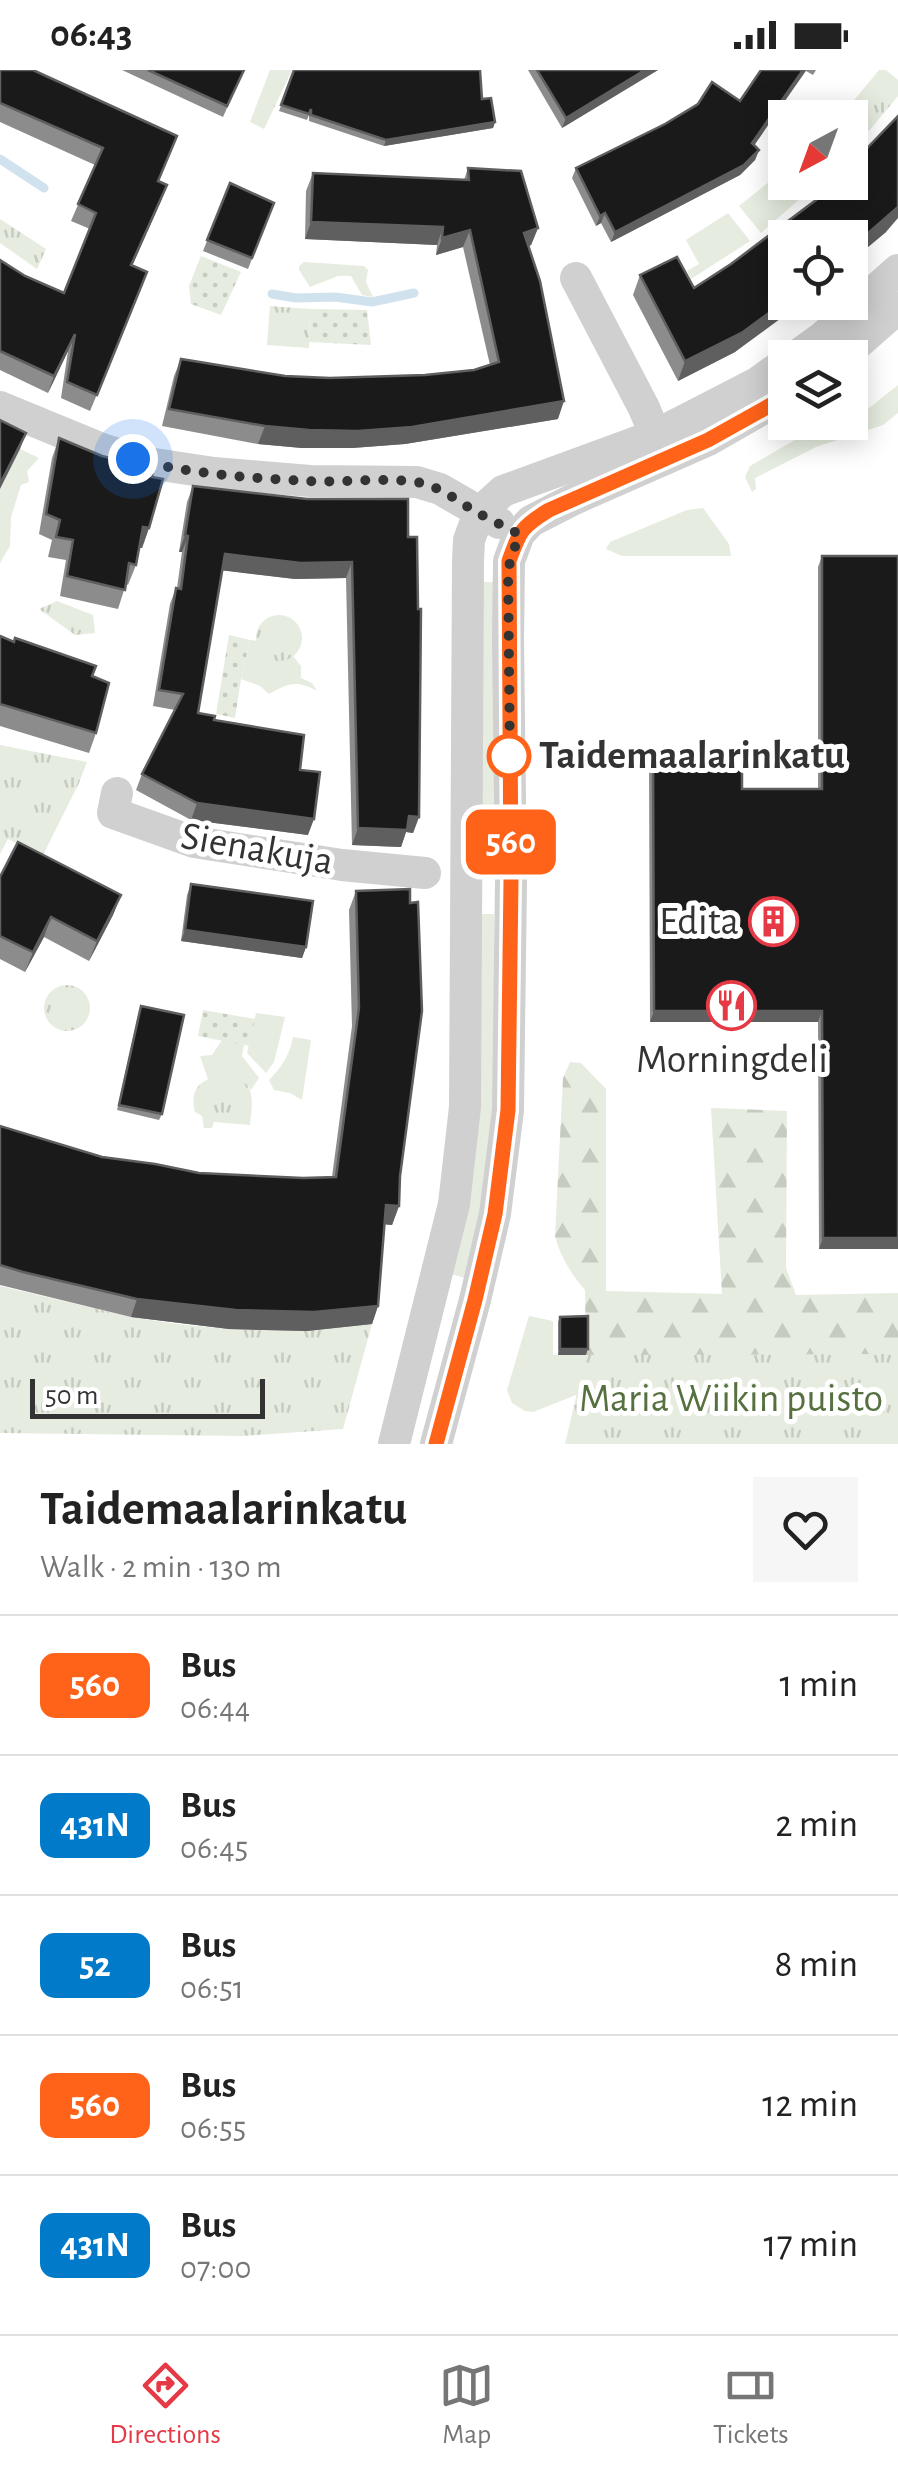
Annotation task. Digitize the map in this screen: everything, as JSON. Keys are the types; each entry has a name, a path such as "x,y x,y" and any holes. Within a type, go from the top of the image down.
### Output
{"street":[{"path":"819,340 898,270"},
{"path":"576,278 661,447"},
{"path":"862,340 898,308"},
{"path":"436,1444 495,1214 508,1110 508,569 519,534 531,522 661,447 768,376"},
{"path":"0,406 148,463 310,481 417,482 440,489 519,534"},
{"path":"394,1444 454,1204 465,1107 469,540 479,513 509,488 661,447 708,440 768,406"},
{"name":"Sienakuja","path":"117,793 113,813 194,842 342,865 425,873"}],"green space":[{"path":"270,70 292,70 264,129 250,122"},
{"path":"879,70 886,70 898,80 898,96 869,131 868,100 854,100"},
{"path":"768,183 768,200 799,200 776,220 768,220 768,227 761,233 739,206"},
{"path":"728,213 750,241 691,279 687,271 699,264 686,240"},
{"path":"0,219 46,249 37,269 0,243"},
{"path":"201,256 241,272 221,315 191,304 189,286"},
{"path":"304,262 364,266 373,297 362,295 351,276 338,276 310,287 299,270"},
{"path":"270,306 310,309 309,348 267,345"},
{"path":"310,309 367,310 371,345 309,342"},
{"path":"898,385 898,413 883,425 868,430 869,408"},
{"path":"795,440 837,440 755,478 756,489 752,492 745,477 750,466"},
{"path":"20,449 39,458 27,471 29,482 21,485 11,517 10,546 0,563 0,489"},
{"path":"703,508 729,544 731,556 622,556 606,549 610,542 687,510"},
{"path":"476,582 494,582 494,821 476,821"},
{"path":"57,601 93,615 95,633 75,635 39,609"},
{"path":"279,615 295,622 302,638 295,654 279,661 263,654 256,638 263,622"},
{"path":"229,635 250,640 235,718 216,714"},
{"path":"250,640 257,641 264,655 286,659 293,656 301,666 301,678 312,683 317,691 293,684 269,694 241,679"},
{"path":"0,745 87,762 42,857 8,839 0,854"},
{"path":"477,914 494,914 498,1048 486,1183 465,1278 447,1273"},
{"path":"67,985 83,992 90,1008 83,1024 67,1031 51,1024 44,1008 51,992"},
{"path":"203,1010 255,1019 249,1046 198,1036"},
{"path":"256,1013 285,1017 274,1062 266,1073 247,1053"},
{"path":"293,1037 311,1040 302,1100 274,1090 269,1080 285,1060"},
{"path":"222,1040 244,1045 242,1056 259,1078 251,1090 245,1082 218,1075 208,1079 200,1056 212,1055"},
{"path":"570,1062 581,1063 606,1089 606,1291 722,1294 711,1108 787,1111 786,1268 796,1295 898,1293 898,1425 594,1391 586,1355 585,1290 567,1264 555,1236 563,1078"},
{"path":"218,1075 239,1079 249,1089 250,1125 214,1122 212,1128 204,1128 202,1116 195,1112 195,1092"},
{"path":"0,1286 177,1324 307,1331 372,1324 343,1429 242,1436 0,1433"},
{"path":"529,1316 553,1321 553,1355 586,1355 594,1391 533,1412 512,1403 507,1390"},
{"name":"Maria Wiikin puisto","path":"898,1354 898,1444 565,1444 586,1355"}],"building":[{"path":"0,70 33,70 177,136 158,181 167,185 131,265 147,272 97,395 67,382 75,334 54,376 0,351 0,260 64,293 96,213 78,204 103,148 0,103"},
{"path":"148,70 244,70 227,106"},
{"path":"294,70 480,70 482,99 491,98 495,122 386,140 311,115 311,109 309,114 281,105"},
{"path":"537,70 645,70 566,118"},
{"path":"761,70 803,70 782,100 768,100 768,120 752,143 759,150 744,165 615,232 605,213 600,216 576,168 698,104 712,82 740,101"},
{"path":"898,116 898,207 868,233 868,220 789,220 816,200 868,200 868,147"},
{"path":"468,168 521,171 538,228 524,233 540,281 564,401 412,427 358,431 265,426 169,409 181,359 285,376 330,378 425,375 474,370 499,362 470,230 442,238 443,227 311,222 313,173 469,180"},
{"path":"230,183 274,203 252,258 207,240"},
{"path":"768,236 768,314 743,332 685,361 640,275 677,257 694,288"},
{"path":"0,420 26,433 0,484"},
{"path":"59,438 102,456 153,468 152,477 163,479 149,528 143,527 136,565 129,563 125,590 67,576 73,540 56,537 60,520 46,514"},
{"path":"193,486 307,499 408,499 408,537 417,537 421,609 419,817 409,816 407,830 358,828 352,562 301,563 225,554 198,713 215,716 214,720 304,735 300,770 320,772 314,819 197,803 142,774 183,694 159,690 176,588 181,589"},
{"name":"Edita","path":"822,556 898,556 898,1238 823,1238 822,1011 654,1011 653,755 742,755 742,789 822,789"},
{"path":"0,636 96,666 92,676 109,683 96,733 0,704"},
{"path":"18,842 121,895 97,941 51,917 33,952 0,936 0,877"},
{"path":"191,884 313,901 306,947 185,930"},
{"path":"410,889 410,903 418,902 422,1011 399,1206 386,1205 378,1306 314,1312 236,1310 137,1299 0,1265 0,1126 102,1157 199,1173 336,1177 359,1008 356,891"},
{"path":"141,1006 184,1015 162,1114 119,1105"},
{"path":"588,1316 588,1349 560,1349 560,1317"}],"waterway":[{"path":"0,159 44,188"},
{"path":"272,294 372,302 414,293"}],"bus line":[{"name":"560","path":"436,1444 495,1214 508,1110 509,561 519,534 549,510 666,460 768,406"}],"place":[{"name":"Taidemaalarinkatu","path":"509,756"},
{"name":"Edita","path":"774,922"},
{"name":"Morningdeli","path":"732,1005"}],"route":[{"path":"133,459 263,478 417,482 440,489 519,534 508,569 510,759 509,756"}]}
